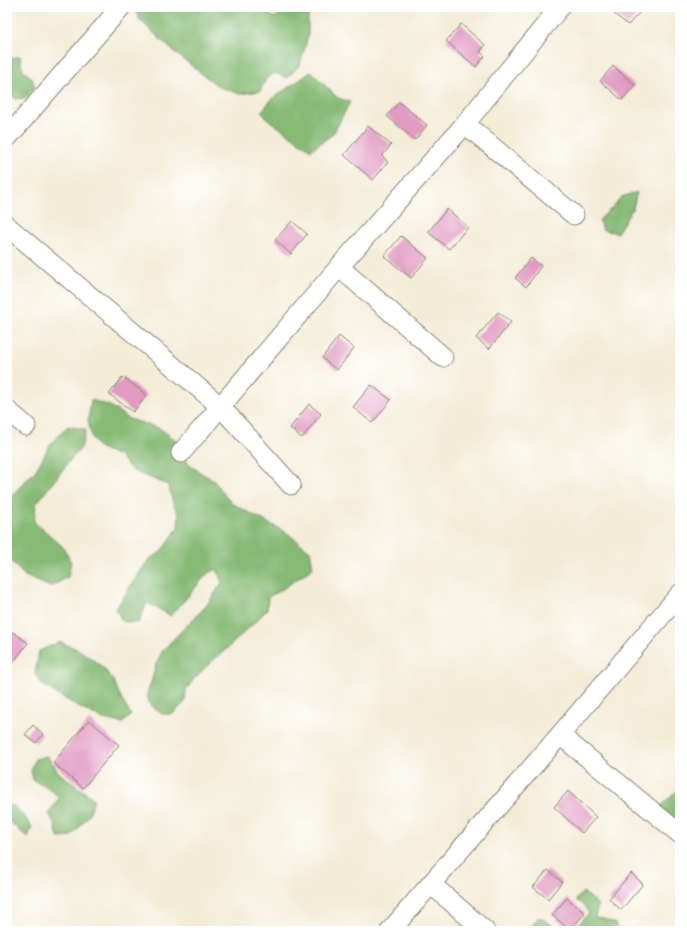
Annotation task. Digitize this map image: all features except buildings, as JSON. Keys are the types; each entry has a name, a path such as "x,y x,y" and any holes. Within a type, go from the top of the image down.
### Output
{"street":[{"path":"7,138 121,7"},
{"path":"181,453 339,266 465,124 560,7"},
{"path":"465,124 574,216"},
{"path":"7,226 220,406 291,485"},
{"path":"339,266 443,357"},
{"path":"7,410 26,426"},
{"path":"390,931 680,594"},
{"path":"560,735 680,834"},
{"path":"431,884 485,931"}],"green space":[{"path":"134,7 260,7 274,18 286,10 308,15 308,36 300,65 287,78 275,73 266,79 260,91 240,94 219,87 174,52 139,19"},
{"path":"20,56 22,68 32,78 35,87 26,98 15,99 7,89 7,80 12,73 12,67 7,60"},
{"path":"311,72 338,98 350,102 333,134 311,150 270,121 261,112 273,98"},
{"path":"637,192 633,208 617,233 603,230 599,220 621,197"},
{"path":"91,400 110,406 129,419 159,428 176,440 189,465 214,481 231,503 287,533 310,551 313,568 268,597 267,610 193,680 186,690 185,702 173,714 162,714 150,705 147,694 156,664 163,650 206,606 222,583 217,569 207,574 171,616 147,603 138,623 122,621 116,609 149,559 160,553 178,528 179,515 173,503 168,485 133,471 119,456 98,447 92,438 88,421"},
{"path":"68,426 86,430 81,448 36,504 34,522 63,547 71,562 68,577 50,587 25,576 7,557 7,508 13,494 36,470 51,443"},
{"path":"60,642 79,650 101,665 113,680 131,715 123,723 103,719 86,711 42,684 35,674 39,651"},
{"path":"47,756 59,773 94,799 89,815 71,837 58,838 55,825 49,813 59,798 52,791 33,780 31,770 35,759"},
{"path":"680,788 680,820 670,822 661,807"},
{"path":"7,805 14,806 32,827 28,837 10,822 7,823"},
{"path":"583,892 597,904 595,918 604,919 616,924 618,931 598,931 591,927 588,931 575,931 576,927 589,913 584,906 576,900"},
{"path":"539,917 551,924 550,931 530,931 533,924"}]}
